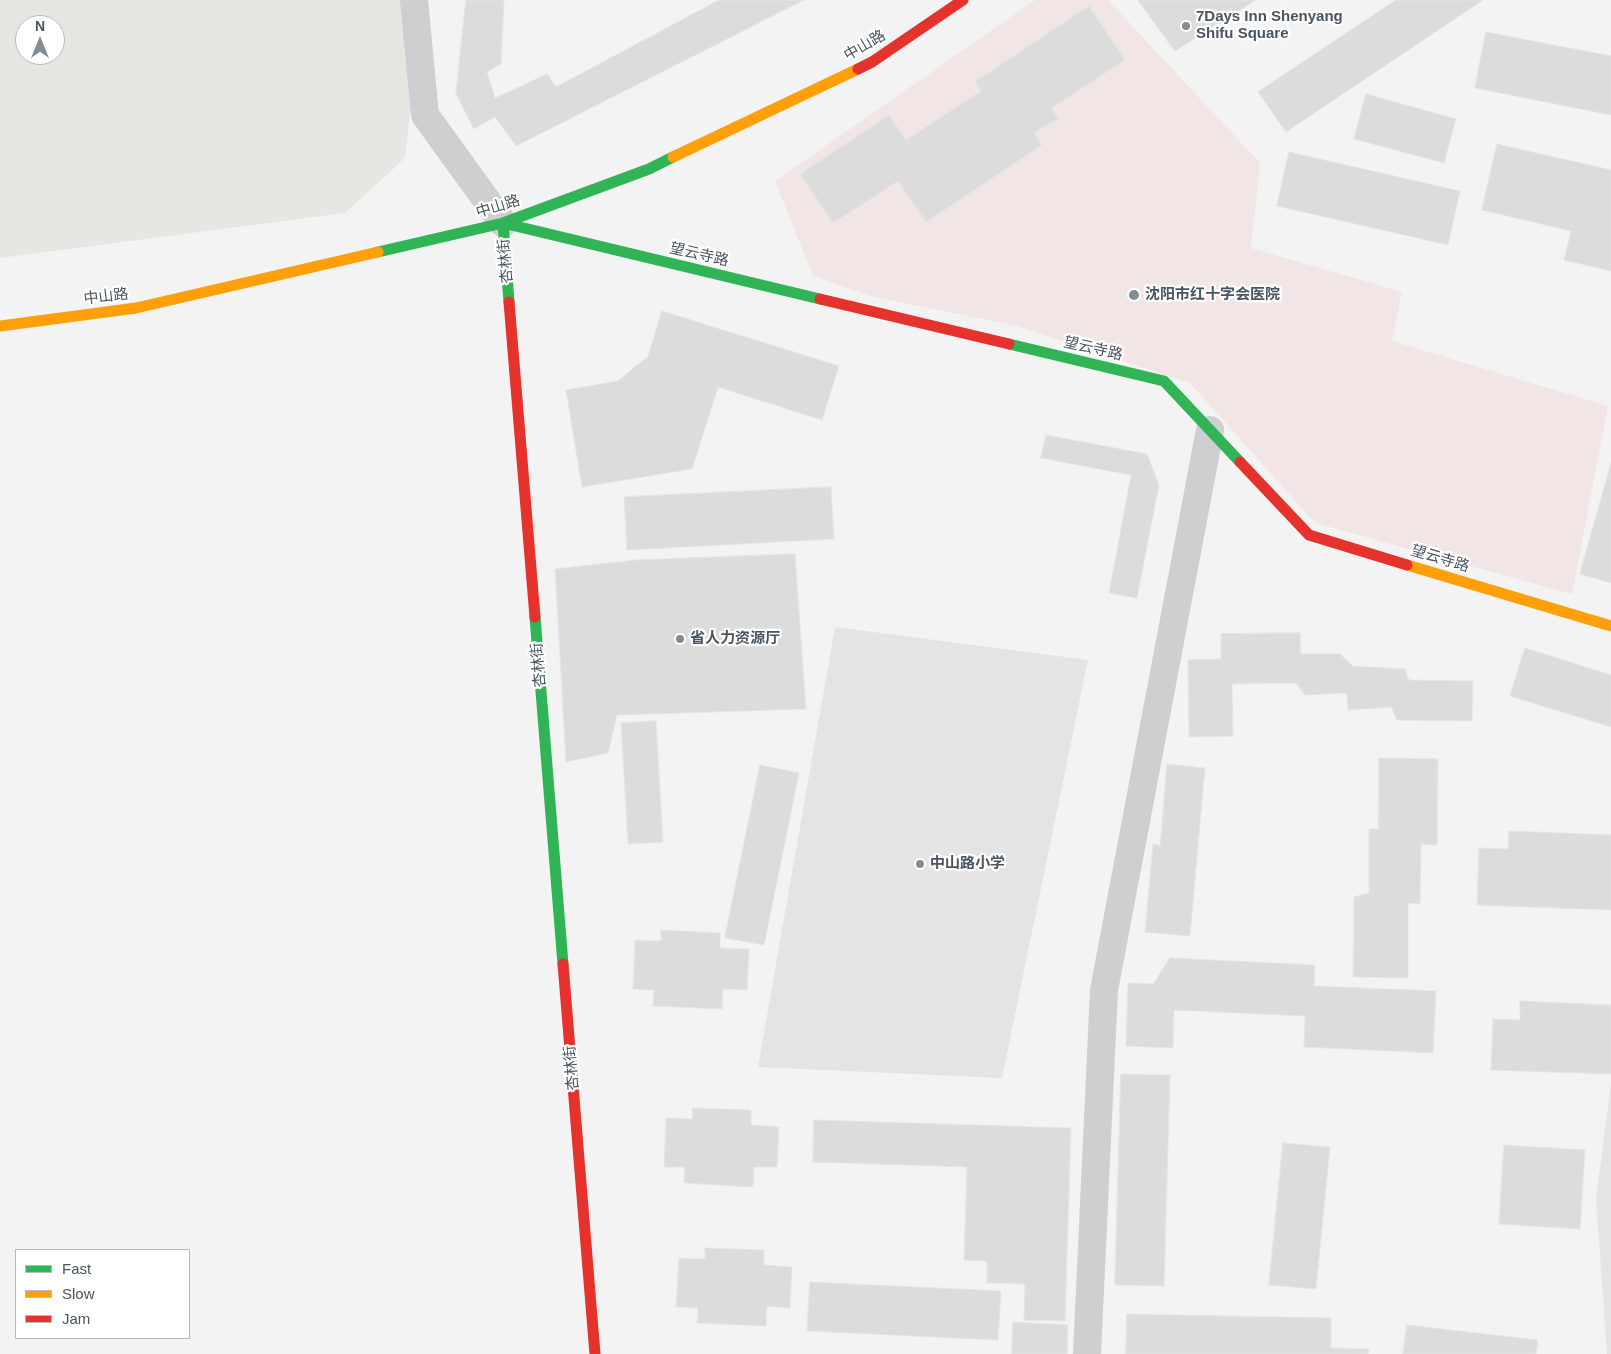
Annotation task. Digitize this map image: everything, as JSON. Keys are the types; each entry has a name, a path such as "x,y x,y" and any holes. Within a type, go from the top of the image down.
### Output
{"street":[{"name":"杏林街","path":"414,0 425,115 503,224 595,1354"},
{"name":"中山路","path":"0,326 136,308 503,224 649,169 872,62 963,0"},
{"name":"望云寺路","path":"503,224 1164,381 1309,535 1611,626"},
{"path":"1087,1354 1104,990 1210,430"}],"shaded area":[{"path":"0,0 423,0 405,158 345,213 0,258"},
{"name":"沈阳市红十字会医院","path":"1035,0 1108,0 1260,163 1251,248 1402,292 1392,341 1608,406 1572,594 1315,523 1190,383 1013,325 874,297 813,276 775,181"},
{"name":"中山路小学","path":"835,627 1088,660 1002,1078 758,1067"},
{"path":"1611,1083 1611,1354 1607,1354 1596,1199"}],"building":[{"path":"466,0 504,0 501,64 487,72 495,98 547,74 556,87 719,0 804,0 516,146 495,117 474,129 456,94"},
{"name":"7Days Inn Shenyang Shifu Square","path":"1138,0 1256,0 1175,51"},
{"path":"1396,0 1483,0 1286,132 1258,92"},
{"path":"1089,6 1125,60 1052,108 1058,119 1034,133 1042,145 926,222 898,181 833,223 800,174 889,115 906,140 981,91 975,82"},
{"path":"1486,32 1611,56 1611,115 1475,88"},
{"path":"1366,94 1456,119 1444,163 1354,139"},
{"path":"1497,144 1611,170 1611,271 1564,260 1571,231 1482,210"},
{"path":"1289,152 1460,191 1448,245 1277,206"},
{"path":"662,311 839,366 822,420 718,387 692,469 582,487 566,390 618,381 648,356"},
{"path":"1046,435 1147,454 1159,485 1137,598 1109,593 1131,475 1041,458"},
{"path":"1611,463 1611,583 1580,574"},
{"path":"831,487 834,539 627,550 624,497"},
{"name":"省人力资源厅","path":"795,554 806,709 617,715 608,753 566,762 555,569 635,560"},
{"path":"1300,633 1301,654 1340,654 1353,666 1405,669 1409,680 1473,681 1472,721 1397,720 1391,707 1348,710 1347,693 1305,695 1296,683 1232,684 1233,736 1189,737 1188,660 1221,659 1221,634"},
{"path":"1525,648 1611,675 1611,727 1510,696"},
{"path":"656,721 663,842 628,844 621,723"},
{"path":"1379,758 1438,759 1437,845 1421,844 1420,904 1408,903 1408,978 1353,977 1354,897 1369,893 1369,829 1378,829"},
{"path":"1167,764 1205,768 1190,936 1145,932 1153,844 1160,846"},
{"path":"760,765 799,773 764,945 725,938"},
{"path":"1509,831 1611,835 1611,910 1477,905 1479,848 1508,849"},
{"path":"661,930 720,933 720,948 749,949 747,990 723,989 722,1009 653,1006 654,990 633,989 635,940 661,941"},
{"path":"1170,958 1315,965 1314,986 1436,991 1433,1053 1304,1047 1305,1016 1174,1010 1173,1048 1126,1046 1128,983 1153,984"},
{"path":"1520,1001 1611,1005 1611,1074 1491,1070 1493,1019 1520,1020"},
{"path":"1121,1074 1170,1075 1164,1286 1115,1285"},
{"path":"693,1108 751,1110 751,1125 779,1127 777,1167 754,1167 753,1187 684,1183 685,1167 664,1167 666,1118 692,1119"},
{"path":"814,1120 1071,1128 1065,1321 1024,1320 1025,1284 987,1283 987,1261 964,1260 967,1167 813,1162"},
{"path":"1283,1143 1330,1147 1316,1289 1269,1285"},
{"path":"1504,1145 1585,1150 1580,1229 1499,1224"},
{"path":"705,1248 764,1250 764,1265 792,1267 790,1308 767,1306 766,1326 697,1323 698,1308 676,1307 679,1258 705,1259"},
{"path":"810,1282 1001,1291 998,1340 807,1331"},
{"path":"1127,1314 1331,1318 1331,1348 1369,1349 1368,1354 1126,1354"},
{"path":"1013,1322 1068,1325 1067,1354 1012,1354"},
{"path":"1407,1325 1538,1340 1536,1354 1403,1354"}],"traffic: fast":[{"path":"378,252 503,223 649,169 673,157"},
{"path":"509,302 503,223 820,299"},
{"path":"1009,344 1164,381 1240,462"},
{"path":"535,617 563,964"}],"traffic: slow":[{"path":"673,157 858,69"},
{"path":"0,326 136,308 378,252"},
{"path":"1407,565 1611,626"}],"traffic: jam":[{"path":"858,69 872,62 963,0"},
{"path":"820,299 1009,344"},
{"path":"509,302 535,617"},
{"path":"1240,462 1309,535 1407,565"},
{"path":"563,964 595,1354"}],"place":[{"name":"7Days Inn Shenyang Shifu Square","path":"1186,26"},
{"name":"沈阳市红十字会医院","path":"1134,295"},
{"name":"省人力资源厅","path":"680,639"},
{"name":"中山路小学","path":"920,864"}]}
